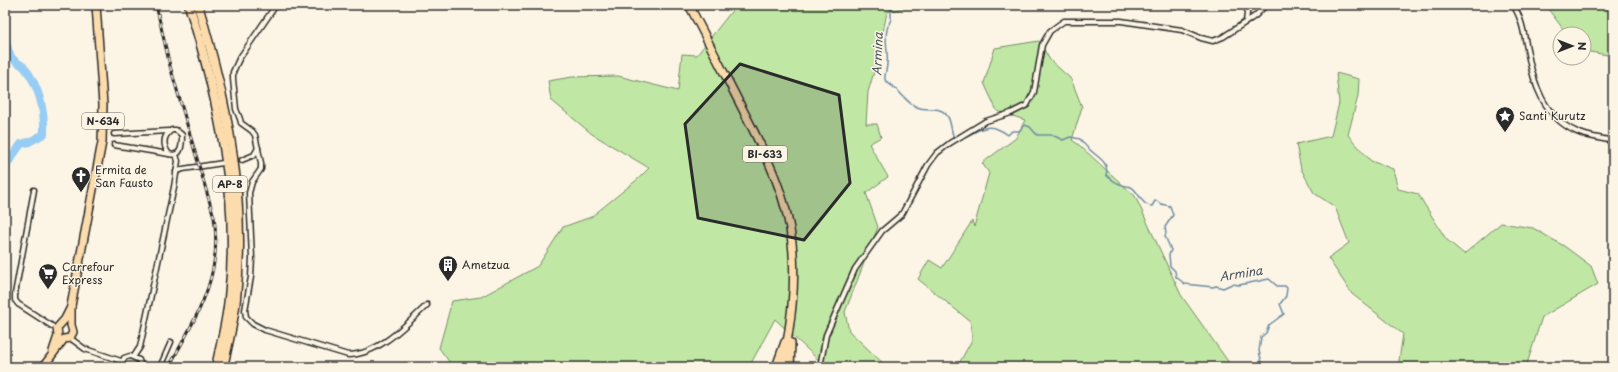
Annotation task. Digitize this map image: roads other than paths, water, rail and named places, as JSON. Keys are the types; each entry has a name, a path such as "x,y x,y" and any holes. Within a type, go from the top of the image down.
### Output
{"highway":[{"name":"AP-8","path":"189,5 212,87 224,140 229,176 233,230 232,260 229,299 216,367"},
{"name":"AP-8","path":"198,5 215,66 230,136 238,193 239,250 236,299 223,367"}],"main road":[{"name":"N-634","path":"71,306 65,319 57,328 64,338 73,332 71,325 71,306 102,142 103,105 96,5"},
{"name":"BI-633","path":"689,5 766,155 782,197 792,242 794,266 791,316 783,367"},
{"path":"790,367 791,316"},
{"path":"60,324 64,322 71,325"},
{"path":"776,367 780,353 789,333"},
{"path":"42,367 64,338"}],"street":[{"path":"276,5 239,59 233,72 234,92 240,119 242,123 255,135 261,163 261,169 252,182 249,193 252,258 245,310 246,317 252,324 265,330 348,355 360,355 392,338 427,305"},
{"path":"1246,22 1248,5"},
{"path":"820,367 826,335 855,269 882,231 902,214 928,165 937,153 950,143 986,121 1011,113 1026,105 1034,92 1042,45 1050,31 1056,25 1064,21 1121,21 1182,30 1213,41 1223,37 1246,22 1260,12 1266,5"},
{"path":"1513,5 1521,21 1534,82 1544,103 1558,119 1567,126 1585,134 1613,141"},
{"path":"169,154 164,143 165,137 170,130"},
{"path":"114,134 176,130 182,135 182,144 176,155"},
{"path":"114,145 176,155"},
{"path":"242,160 254,155 258,148"},
{"path":"134,356 140,347 174,187 178,161 176,155"},
{"path":"254,155 261,163"},
{"path":"178,161 188,168"},
{"path":"176,173 183,169 223,163"},
{"path":"34,190 15,300 18,304 52,326"},
{"path":"64,338 84,349 121,361"},
{"path":"160,367 171,342"},
{"path":"120,367 121,361 127,356 134,356 139,360 141,367"}],"waterway":[{"name":"Armina","path":"889,24 891,19 891,5"},
{"path":"969,5 976,5"},
{"path":"891,7 956,6 965,8 969,5"},
{"name":"Armina","path":"888,26 886,36 887,66 885,80 914,106 938,109 945,113 949,119 954,138"},
{"path":"5,37 10,55 15,61 24,67 34,82 42,107 44,125 44,134 29,142 21,144 5,167"},
{"name":"Armina","path":"959,139 988,127 1000,130 1008,135 1012,131 1019,131 1025,125 1030,127 1037,135 1052,135 1063,140 1070,137 1080,139 1086,147 1104,163 1107,170 1106,175 1109,178 1134,189 1145,204 1152,206 1155,201 1157,201 1161,204 1170,206 1173,215 1165,227 1165,236 1171,250 1169,255 1170,266 1175,271 1176,277 1185,284 1216,286 1223,288 1232,284 1239,285 1269,279 1277,286 1285,286 1287,288 1286,296 1280,304 1284,314 1269,325 1266,333 1261,337 1259,351 1263,367"}],"railway":[{"path":"156,5 170,66 214,217 216,239 215,259 205,296 189,331 169,367"}],"place":[{"name":"Santi Kurutz","path":"1505,133"},
{"name":"Ermita de San Fausto","path":"81,193"},
{"name":"Ametzua","path":"448,282"},
{"name":"Carrefour Express","path":"48,290"}]}
